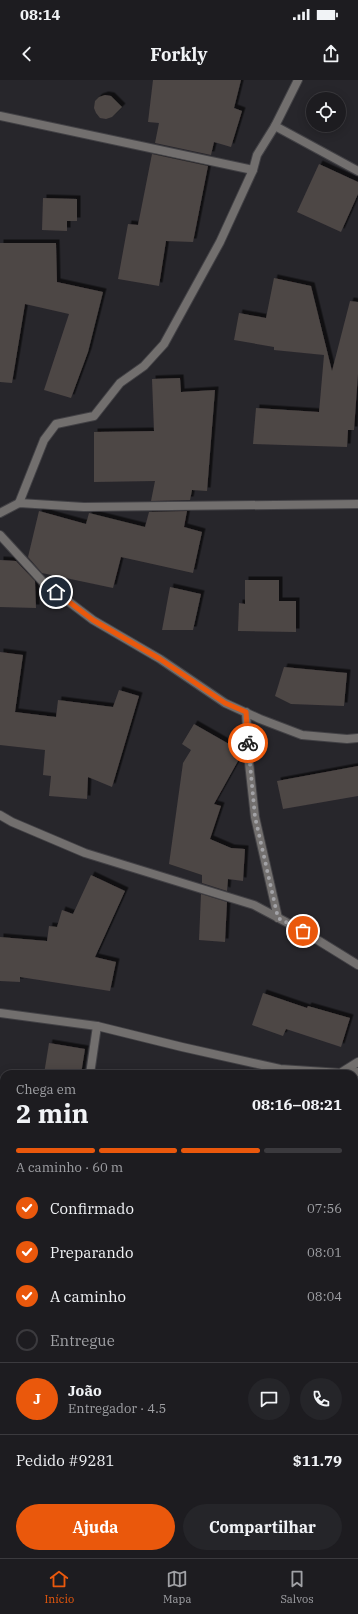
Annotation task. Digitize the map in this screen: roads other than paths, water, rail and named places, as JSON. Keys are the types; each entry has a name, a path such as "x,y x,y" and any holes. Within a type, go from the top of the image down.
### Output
{"street":[{"path":"19,503 44,440 56,424 94,416 120,383 144,366 164,344 220,242 253,170 257,155 275,126 298,80"},
{"path":"0,116 253,170"},
{"path":"275,126 358,171"},
{"path":"0,513 19,503 84,507 358,504"},
{"path":"0,535 44,583 93,620 160,659 225,703 302,735 347,739 358,738"},
{"path":"246,712 248,763 255,817 278,918"},
{"path":"0,815 12,822 85,853 254,905 358,965"},
{"path":"0,1013 97,1026 182,1047 280,1069 292,1070"},
{"path":"91,1070 97,1026"},
{"path":"346,1070 358,1062"}]}
